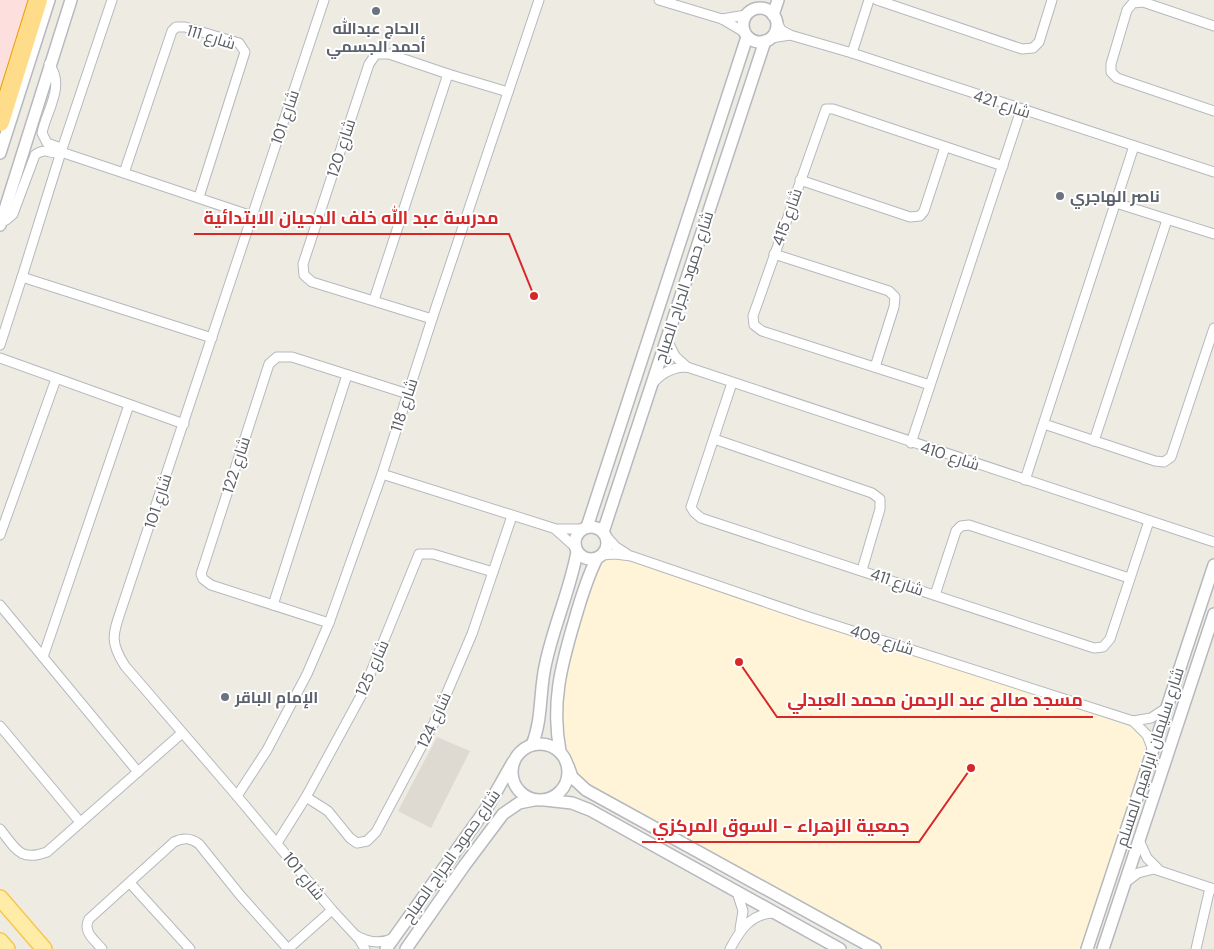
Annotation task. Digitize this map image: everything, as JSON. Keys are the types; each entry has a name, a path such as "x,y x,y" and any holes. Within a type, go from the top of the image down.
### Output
{"highway":[{"path":"0,122 38,0"}],"main road":[{"path":"0,898 44,949"},
{"path":"0,941 7,949"}],"street":[{"path":"0,153 49,0"},
{"path":"0,223 49,64 71,0"},
{"path":"0,345 61,152 112,0"},
{"name":"شارع 101","path":"324,0 120,613 113,639 116,651 125,666 332,910 355,934 365,949"},
{"name":"شارع 118","path":"237,796 267,750 307,674 329,623 382,474 539,0"},
{"path":"659,0 722,19 755,42 768,40 775,33 777,26 774,17 778,0"},
{"path":"852,53 868,0"},
{"path":"876,0 1022,49 1032,48 1039,42 1052,0"},
{"path":"1214,26 1143,2 1133,3 1127,10 1110,72 1116,78 1214,111"},
{"path":"722,19 754,8 766,9 774,17 781,30 790,35"},
{"path":"746,34 743,26 754,8"},
{"name":"شارع 111","path":"124,173 172,31 176,27 185,27 239,43 245,52 198,198"},
{"name":"شارع حمود الجراح الصباح","path":"585,528 726,102 746,34"},
{"name":"شارع 421","path":"768,40 790,35 852,53 1214,172"},
{"name":"شارع حمود الجراح الصباح","path":"604,534 743,108 768,40"},
{"name":"شارع 120","path":"432,320 374,300 312,282 304,275 303,264 369,64 376,54 389,54 508,92"},
{"path":"49,64 55,74 57,84 42,133 47,143 58,147 61,152"},
{"path":"374,300 448,74"},
{"path":"726,102 743,108"},
{"name":"شارع 415","path":"930,385 762,331 754,326 753,316 826,109 833,109 1003,166"},
{"path":"911,443 1022,110"},
{"path":"1025,480 1134,146"},
{"path":"800,180 910,217 920,216 924,211 945,147"},
{"path":"0,223 13,214 35,155 48,150 57,154 61,152 252,216"},
{"path":"1116,203 1214,234"},
{"path":"1094,441 1167,220"},
{"path":"774,254 889,292 895,297 894,307 875,367"},
{"path":"22,277 212,338"},
{"path":"667,282 677,281 684,287"},
{"path":"1044,424 1155,461 1164,462 1171,456 1214,328"},
{"path":"667,340 675,356 687,368"},
{"name":"شارع 122","path":"329,623 211,585 203,579 201,574 269,364 277,356 292,357 408,394"},
{"path":"0,358 184,424"},
{"path":"654,382 666,372 676,368 687,368"},
{"name":"شارع 410","path":"687,368 1214,542"},
{"path":"274,605 347,376"},
{"path":"0,535 56,379"},
{"name":"شارع 411","path":"732,383 691,507 701,518 1094,648 1104,647 1110,639 1149,521"},
{"path":"43,657 129,405"},
{"path":"714,439 872,493 880,499 880,509 862,570"},
{"path":"382,474 556,530 596,528 604,534 607,545 588,578 563,658 559,682 556,720 560,752 572,777 586,790 875,949"},
{"name":"شارع 124","path":"306,797 328,811 350,838 357,842 367,841 376,832 434,723 472,634 512,516"},
{"path":"935,595 956,531 961,526 969,525 1129,578"},
{"path":"532,745 539,723 545,667 559,614 571,581 576,537 585,528"},
{"path":"556,530 582,557 590,559 599,556"},
{"name":"شارع 409","path":"604,534 616,547 631,556"},
{"name":"شارع 125","path":"277,843 306,797 362,694 419,554 433,554 493,572"},
{"name":"شارع 409","path":"599,556 615,554 631,556 819,620 1133,721"},
{"name":"شارع سليمان ابراهيم المسلم","path":"1087,949 1214,565"},
{"path":"0,605 138,772"},
{"path":"559,614 568,619 575,619"},
{"name":"شارع سليمان ابراهيم المسلم","path":"1103,949 1214,614"},
{"path":"1133,721 1151,718 1165,709"},
{"path":"1133,721 1147,735 1152,748"},
{"path":"0,726 80,822"},
{"path":"0,829 18,852 29,856 36,856 47,852 182,733"},
{"path":"560,752 547,744 532,745 518,754 513,762 512,771 513,781 518,790 525,796 540,800 562,801 581,806 840,949"},
{"name":"شارع حمود الجراح الصباح","path":"386,949 488,806 513,762"},
{"path":"540,800 554,797 561,792 569,775 568,766"},
{"name":"شارع حمود الجراح الصباح","path":"406,949 503,814 519,803 540,800"},
{"path":"102,949 88,932 87,922 174,842 184,838 200,844 240,895 288,949 332,910"},
{"path":"1139,840 1147,858 1159,870"},
{"path":"1126,882 1134,875 1143,871 1159,870 1212,888 1197,949"},
{"path":"130,882 190,949"},
{"path":"737,892 743,912 738,934"},
{"path":"730,949 738,934 752,918 763,914 775,913"},
{"name":"شارع 101","path":"355,934 364,940 374,942 384,942 394,938"}],"shaded area":[{"path":"0,0 29,0 0,84"},
{"path":"615,554 961,666 1139,730 1146,739 1149,748 1087,949 875,949 597,796 568,766 560,751 560,669 597,558"},
{"path":"437,737 470,751 431,828 398,811"}],"place":[{"name":"الحاج عبدالله أحمد الجسمي","path":"376,11"},
{"name":"ناصر الهاجري","path":"1060,196"},
{"name":"مدرسة عبد الله خلف الدحيان الابتدائية","path":"534,296"},
{"name":"مسجد صالح عبد الرحمن محمد العبدلي","path":"739,662"},
{"name":"الإمام الباقر","path":"225,697"},
{"name":"جمعية الزهراء - السوق المركزي","path":"971,768"}]}
